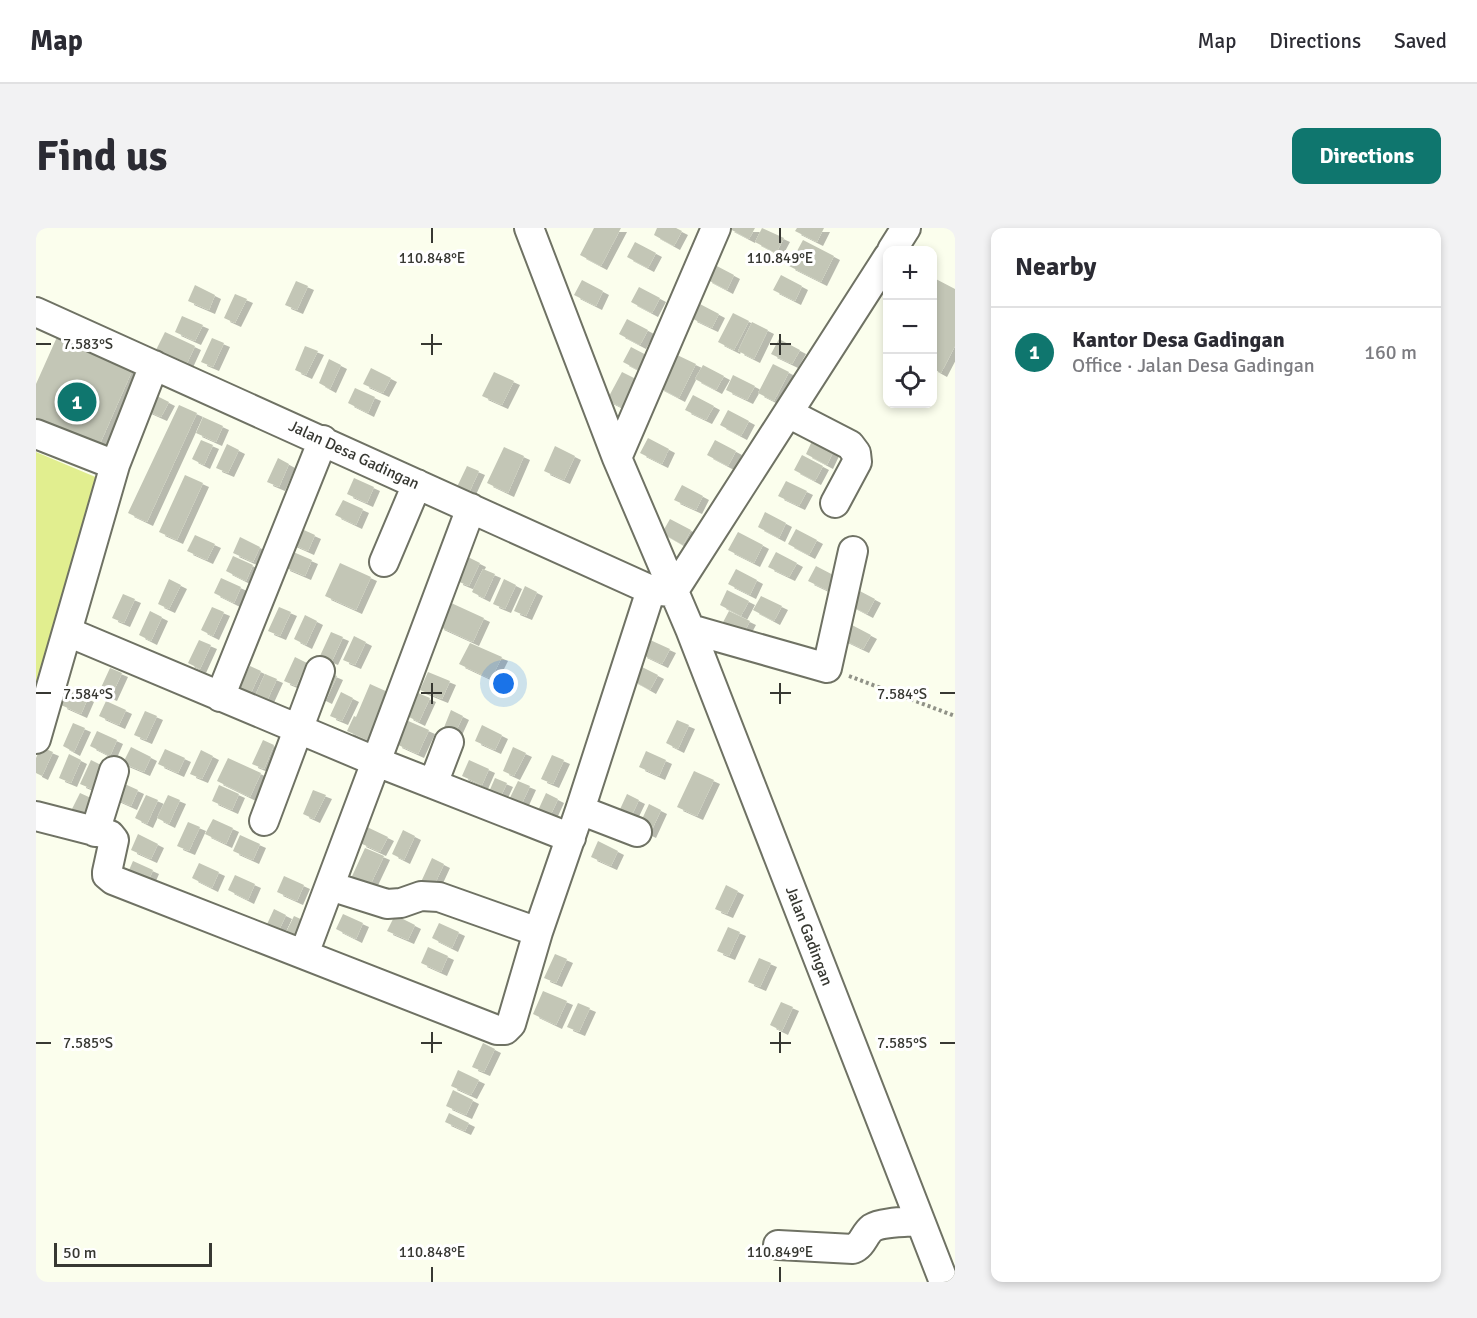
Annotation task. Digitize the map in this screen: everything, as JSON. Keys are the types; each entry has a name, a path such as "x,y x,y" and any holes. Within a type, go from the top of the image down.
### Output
{"street":[{"name":"Jalan Gadingan","path":"529,228 617,458 662,591 690,629 944,1282"},
{"path":"617,458 716,228"},
{"path":"895,246 906,228"},
{"path":"36,816 110,836 114,840 107,875 113,880 501,1031 508,1028 580,810 662,591 788,412 883,265"},
{"name":"Jalan Desa Gadingan","path":"36,312 417,484 662,591"},
{"path":"36,739 115,465 154,365"},
{"path":"788,412 850,445 856,453 857,462 835,503"},
{"path":"36,434 115,465"},
{"path":"220,697 323,440"},
{"path":"384,562 417,484"},
{"path":"304,954 471,508"},
{"path":"690,629 827,668 852,551"},
{"path":"68,632 298,730 571,838"},
{"path":"264,821 320,671"},
{"path":"433,784 449,742"},
{"path":"95,832 114,771"},
{"path":"580,810 638,832"},
{"path":"330,886 387,904 400,903 422,896 439,897 538,932"},
{"path":"778,1245 853,1249 862,1242 870,1230 877,1226 919,1221"}],"path":[{"path":"827,668 955,716"}],"green space":[{"path":"36,452 105,481 36,706"}],"building":[{"path":"594,228 621,228 601,266 580,255"},
{"path":"657,228 676,228 682,231 674,246 654,235"},
{"path":"728,228 755,228 749,239"},
{"path":"762,228 784,238 776,253 755,242"},
{"path":"797,228 824,228 817,242 795,231"},
{"path":"803,240 834,256 821,282 789,266"},
{"path":"635,242 656,253 648,268 627,257"},
{"path":"713,264 734,275 727,290 706,279"},
{"path":"781,275 802,286 795,301 773,290"},
{"path":"582,280 603,291 596,306 574,295"},
{"path":"937,280 955,289 955,346 941,373 937,371"},
{"path":"296,281 308,286 297,310 285,305"},
{"path":"195,285 215,295 209,310 188,301"},
{"path":"639,287 660,298 652,313 631,302"},
{"path":"235,294 247,299 235,323 224,318"},
{"path":"698,303 719,314 712,328 691,318"},
{"path":"733,313 749,321 734,350 718,342"},
{"path":"182,316 203,325 195,341 175,332"},
{"path":"627,319 648,330 640,345 619,334"},
{"path":"752,322 768,330 754,359 738,351"},
{"path":"165,332 195,346 184,370 153,356"},
{"path":"57,337 132,371 99,446 36,419 36,384"},
{"path":"212,338 224,343 213,367 201,362"},
{"path":"779,339 800,350 792,364 771,354"},
{"path":"305,346 318,351 306,375 295,370"},
{"path":"631,347 652,358 644,373 623,362"},
{"path":"675,354 696,364 679,398 658,387"},
{"path":"329,359 341,365 330,389 319,383"},
{"path":"773,364 789,372 774,401 758,393"},
{"path":"703,365 724,376 716,390 695,379"},
{"path":"371,368 391,378 383,393 363,384"},
{"path":"494,372 514,381 502,405 482,396"},
{"path":"622,372 638,380 623,408 607,400"},
{"path":"733,375 755,386 747,400 726,390"},
{"path":"355,388 375,397 368,413 348,403"},
{"path":"149,392 169,402 161,417 141,408"},
{"path":"693,395 714,406 706,420 685,410"},
{"path":"179,405 197,413 147,522 128,513"},
{"path":"728,410 749,421 741,436 720,425"},
{"path":"203,417 223,426 216,442 196,433"},
{"path":"648,438 669,449 662,464 640,453"},
{"path":"813,439 834,450 827,465 806,454"},
{"path":"201,440 213,445 204,465 192,459"},
{"path":"715,440 736,451 728,466 707,455"},
{"path":"227,444 239,450 228,473 216,468"},
{"path":"555,446 575,456 564,480 544,471"},
{"path":"504,447 524,456 508,493 487,483"},
{"path":"802,455 823,466 815,481 794,470"},
{"path":"278,458 289,464 279,487 267,482"},
{"path":"467,466 479,471 468,495 456,489"},
{"path":"185,475 203,483 177,540 159,532"},
{"path":"354,478 374,487 367,503 347,494"},
{"path":"786,481 807,491 799,506 778,496"},
{"path":"682,485 703,496 696,510 674,500"},
{"path":"343,500 363,509 356,525 335,515"},
{"path":"765,512 786,523 779,538 758,527"},
{"path":"670,519 691,530 683,545 662,533"},
{"path":"295,526 315,535 308,551 288,542"},
{"path":"796,529 817,540 809,555 788,544"},
{"path":"738,532 763,545 754,563 728,550"},
{"path":"195,535 215,544 207,560 187,551"},
{"path":"240,537 260,547 253,562 233,553"},
{"path":"291,551 312,560 305,576 284,567"},
{"path":"776,552 797,563 789,577 768,567"},
{"path":"233,556 253,565 246,581 226,571"},
{"path":"468,557 480,563 469,586 457,581"},
{"path":"340,563 371,577 356,610 325,596"},
{"path":"816,566 837,577 829,591 808,581"},
{"path":"483,569 495,574 484,598 472,592"},
{"path":"736,569 757,580 750,595 728,584"},
{"path":"221,578 241,587 234,603 214,593"},
{"path":"169,579 181,585 169,609 158,604"},
{"path":"504,579 516,585 505,609 493,604"},
{"path":"525,586 537,592 526,616 514,611"},
{"path":"854,588 875,599 867,614 846,603"},
{"path":"727,590 749,601 741,616 720,605"},
{"path":"123,594 135,599 124,623 112,618"},
{"path":"761,596 782,606 774,621 753,610"},
{"path":"449,602 484,618 473,642 438,626"},
{"path":"212,607 224,612 213,636 201,630"},
{"path":"279,607 291,612 280,636 268,631"},
{"path":"150,611 162,617 151,641 139,635"},
{"path":"729,611 750,621 742,636 721,626"},
{"path":"305,615 317,621 306,645 294,639"},
{"path":"850,624 871,635 863,649 842,639"},
{"path":"331,632 343,637 332,661 320,656"},
{"path":"354,636 366,642 355,665 343,660"},
{"path":"648,639 670,649 662,664 641,654"},
{"path":"199,640 211,645 200,669 188,663"},
{"path":"470,643 502,657 491,679 459,664"},
{"path":"295,657 307,663 296,686 284,681"},
{"path":"250,666 261,671 250,695 238,690"},
{"path":"640,666 658,675 650,690 632,680"},
{"path":"110,668 122,673 111,697 99,692"},
{"path":"325,671 337,676 326,700 314,694"},
{"path":"428,672 450,681 442,699 420,690"},
{"path":"265,674 277,679 266,703 254,698"},
{"path":"370,684 390,693 367,740 347,731 354,716 356,717"},
{"path":"68,689 88,698 81,714 61,705"},
{"path":"341,692 353,698 342,721 330,716"},
{"path":"418,693 430,698 419,722 407,716"},
{"path":"106,701 126,710 119,725 99,716"},
{"path":"451,710 463,716 452,740 441,735"},
{"path":"145,711 157,716 146,740 134,735"},
{"path":"406,720 429,730 418,754 396,744"},
{"path":"677,720 689,725 678,749 666,743"},
{"path":"73,723 85,728 74,752 63,746"},
{"path":"482,725 502,735 495,750 475,741"},
{"path":"97,731 117,740 110,756 90,746"},
{"path":"263,740 274,745 264,769 252,764"},
{"path":"41,747 53,752 42,776 36,773 36,758"},
{"path":"131,747 151,757 144,772 123,763"},
{"path":"513,747 526,753 514,776 503,771"},
{"path":"165,749 185,758 178,773 158,764"},
{"path":"201,750 213,756 202,779 190,774"},
{"path":"646,751 666,760 659,776 639,767"},
{"path":"69,754 81,760 71,783 59,778"},
{"path":"552,755 564,760 553,784 541,779"},
{"path":"228,758 261,773 250,797 217,781"},
{"path":"91,760 103,766 92,789 80,784"},
{"path":"469,760 489,769 482,785 462,776"},
{"path":"694,771 714,780 697,816 677,807"},
{"path":"495,778 507,783 496,807 485,801"},
{"path":"118,781 138,790 131,806 111,797"},
{"path":"518,781 530,786 519,810 507,804"},
{"path":"219,785 239,794 232,810 212,801"},
{"path":"313,790 326,795 314,819 303,814"},
{"path":"80,793 91,798 80,822 68,817"},
{"path":"546,793 558,799 547,823 535,817"},
{"path":"627,794 639,800 628,823 616,818"},
{"path":"146,795 158,800 147,824 135,818"},
{"path":"168,795 180,800 169,824 157,818"},
{"path":"649,804 661,810 650,834 638,828"},
{"path":"213,819 233,828 226,844 205,834"},
{"path":"188,822 200,827 189,851 177,846"},
{"path":"367,827 388,837 380,852 360,843"},
{"path":"403,830 415,836 404,860 392,854"},
{"path":"138,834 158,844 151,859 131,850"},
{"path":"240,835 260,844 253,860 233,851"},
{"path":"598,841 618,851 611,866 591,857"},
{"path":"365,848 384,856 366,894 348,885"},
{"path":"432,858 444,864 433,888 421,882"},
{"path":"133,861 153,870 146,886 126,877"},
{"path":"199,863 219,872 212,888 192,878"},
{"path":"235,875 255,884 248,900 228,890"},
{"path":"284,876 304,885 297,901 277,892"},
{"path":"726,885 738,891 727,914 715,909"},
{"path":"274,909 286,915 275,939 263,933"},
{"path":"343,914 363,923 356,939 336,929"},
{"path":"395,915 415,925 408,940 387,931"},
{"path":"294,916 305,921 294,945 282,940"},
{"path":"439,923 459,932 452,948 432,938"},
{"path":"728,927 740,932 729,956 717,951"},
{"path":"428,947 448,956 441,972 421,963"},
{"path":"555,954 567,959 556,983 544,978"},
{"path":"759,958 771,963 760,987 748,982"},
{"path":"543,991 567,1001 556,1025 533,1014"},
{"path":"781,1002 793,1007 782,1031 770,1025"},
{"path":"578,1003 590,1008 579,1032 567,1027"},
{"path":"483,1043 495,1049 484,1072 472,1067"},
{"path":"458,1070 479,1080 471,1095 451,1086"},
{"path":"453,1090 473,1100 466,1115 446,1106"},
{"path":"449,1113 469,1123 465,1131 445,1122"}],"place":[{"name":"Kantor Desa Gadingan","path":"77,402"}]}
